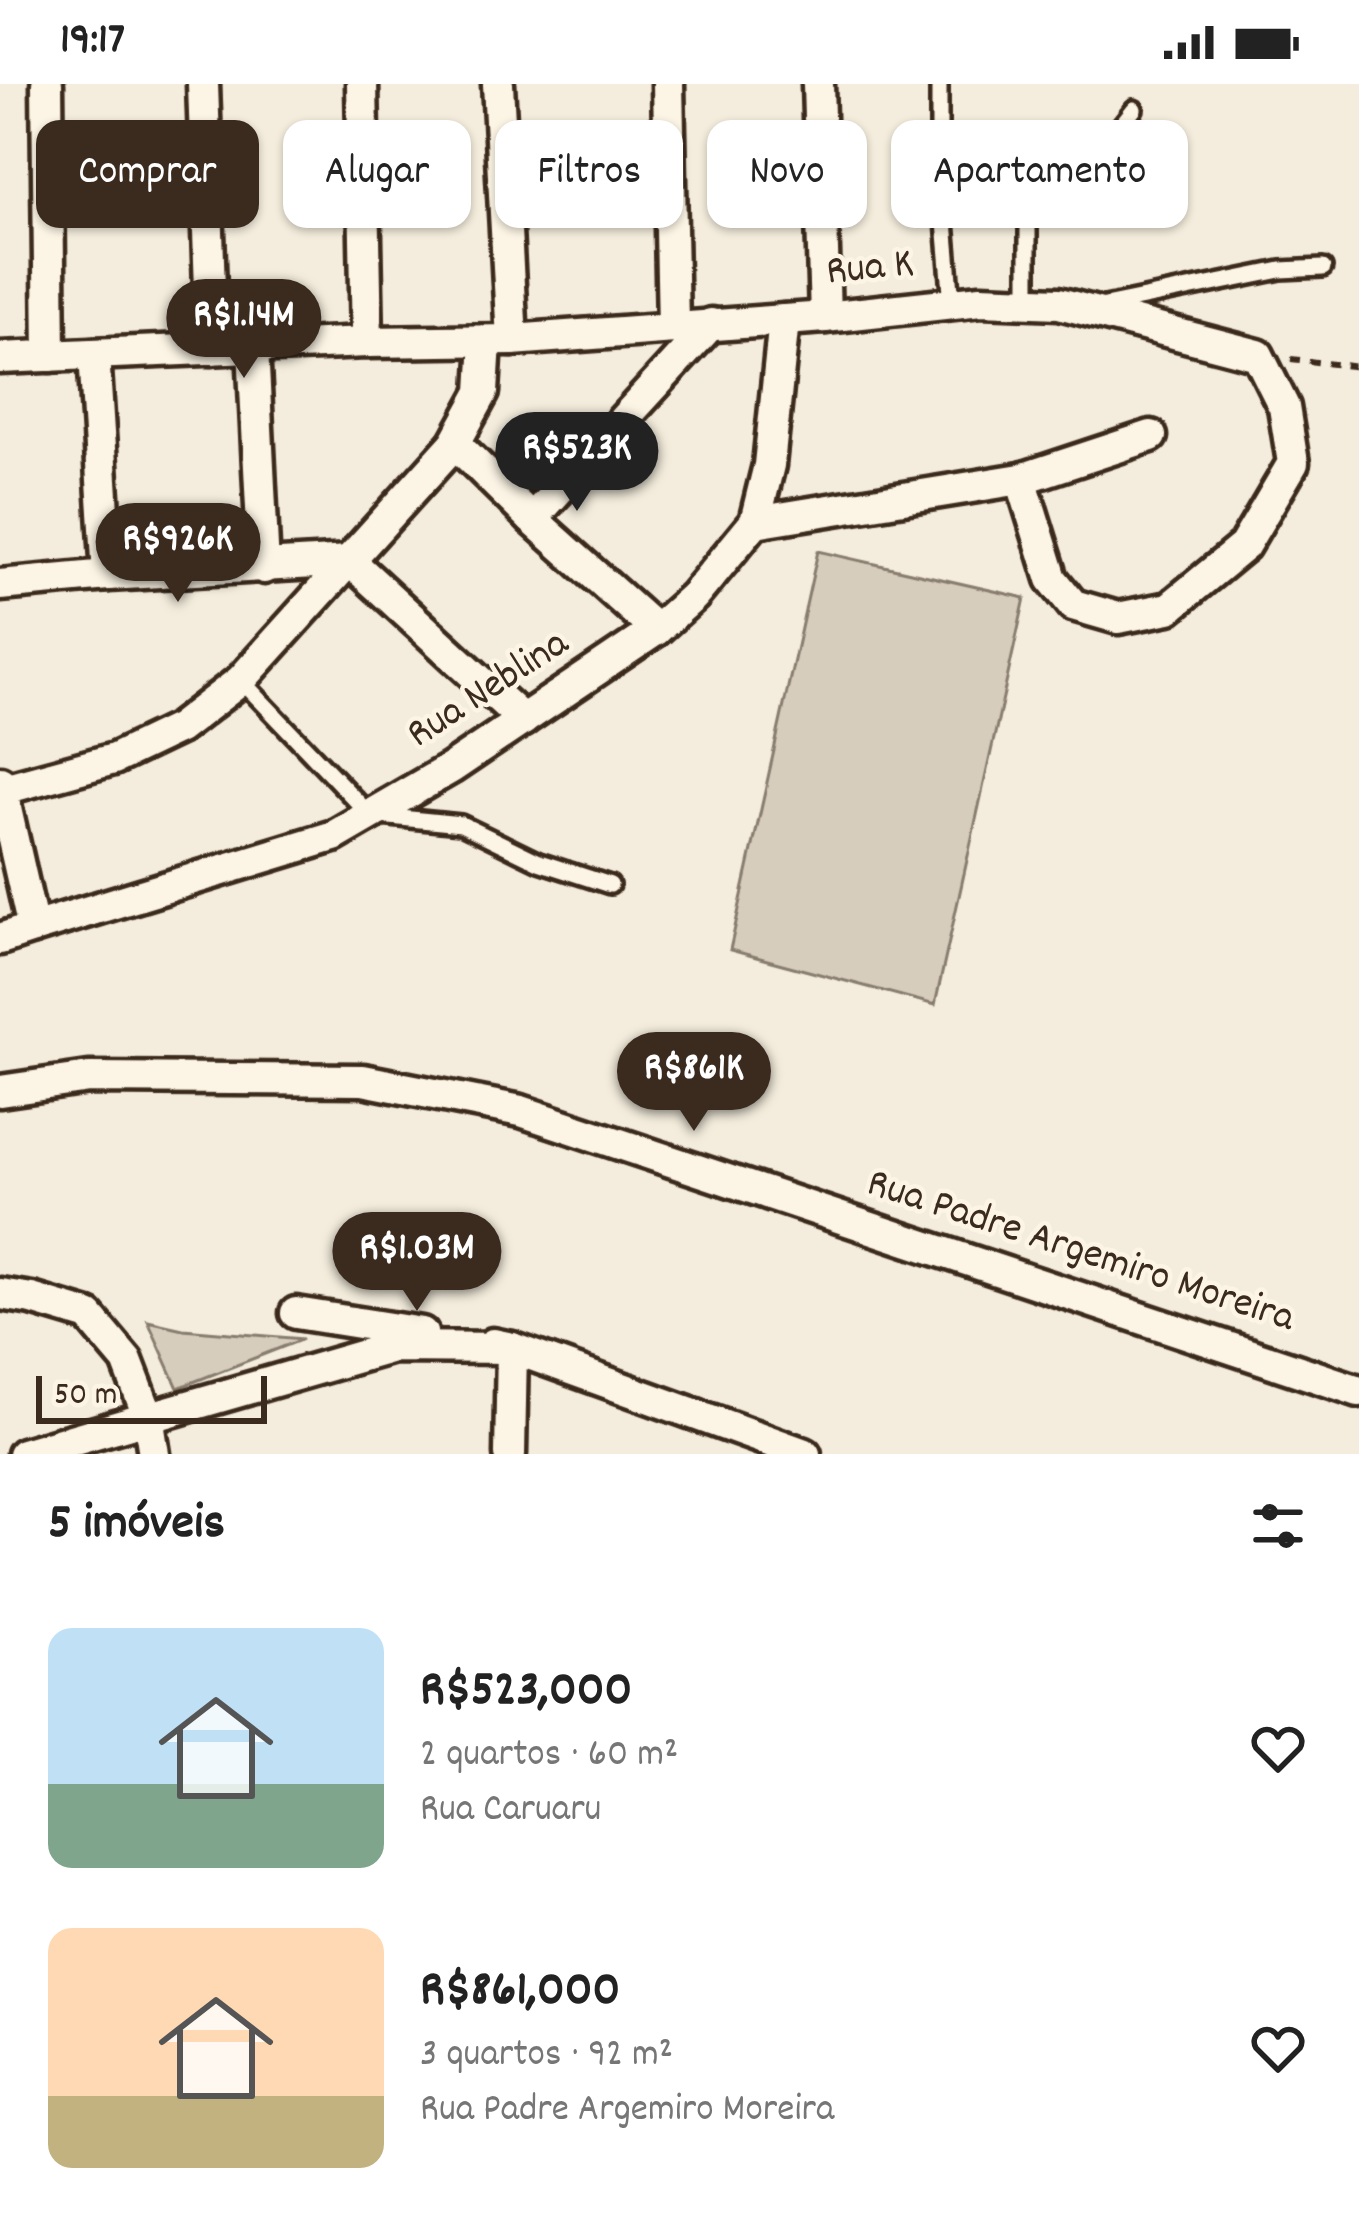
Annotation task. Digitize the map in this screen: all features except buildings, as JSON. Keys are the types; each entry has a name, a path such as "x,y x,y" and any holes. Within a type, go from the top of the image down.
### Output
{"street":[{"path":"47,84 50,356"},
{"path":"203,84 212,349"},
{"path":"362,84 367,342"},
{"path":"33,928 1,787 114,759 179,728 241,680 455,443 483,392 499,340 498,84"},
{"path":"668,84 673,326"},
{"path":"818,84 825,317"},
{"name":"Rua K","path":"0,358 499,340 825,317 981,300 1058,303 1258,355"},
{"name":"Rua Neblina","path":"0,939 334,836 451,768 656,630 694,596 754,522 769,465 784,320"},
{"path":"532,519 711,324"},
{"path":"253,347 264,568"},
{"path":"94,354 108,575"},
{"path":"1021,479 1052,579 1073,605 1118,618 1169,608 1244,546 1293,463 1285,407 1258,355"},
{"path":"754,522 1021,479 1150,436"},
{"path":"455,443 656,630"},
{"path":"0,585 350,561 524,720"},
{"name":"Rua Padre Argemiro Moreira","path":"0,1091 88,1078 363,1080 521,1111 1359,1391"},
{"path":"0,1294 89,1316 128,1361 148,1416 154,1454"},
{"path":"296,1312 512,1348 796,1452"},
{"path":"22,1454 392,1347 512,1348"},
{"path":"510,1454 512,1348"}],"lane":[{"path":"939,84 939,152 952,304"},
{"path":"1028,302 1028,191 1052,163 1097,156 1134,109"},
{"path":"1086,310 1281,270 1323,268"},
{"path":"241,680 370,815 461,824 538,862 610,885"}],"path":[{"path":"1258,355 1359,367"}],"shaded area":[{"path":"818,551 1025,598 935,1005 730,950"},
{"path":"148,1321 183,1329 303,1339 178,1388"}]}
